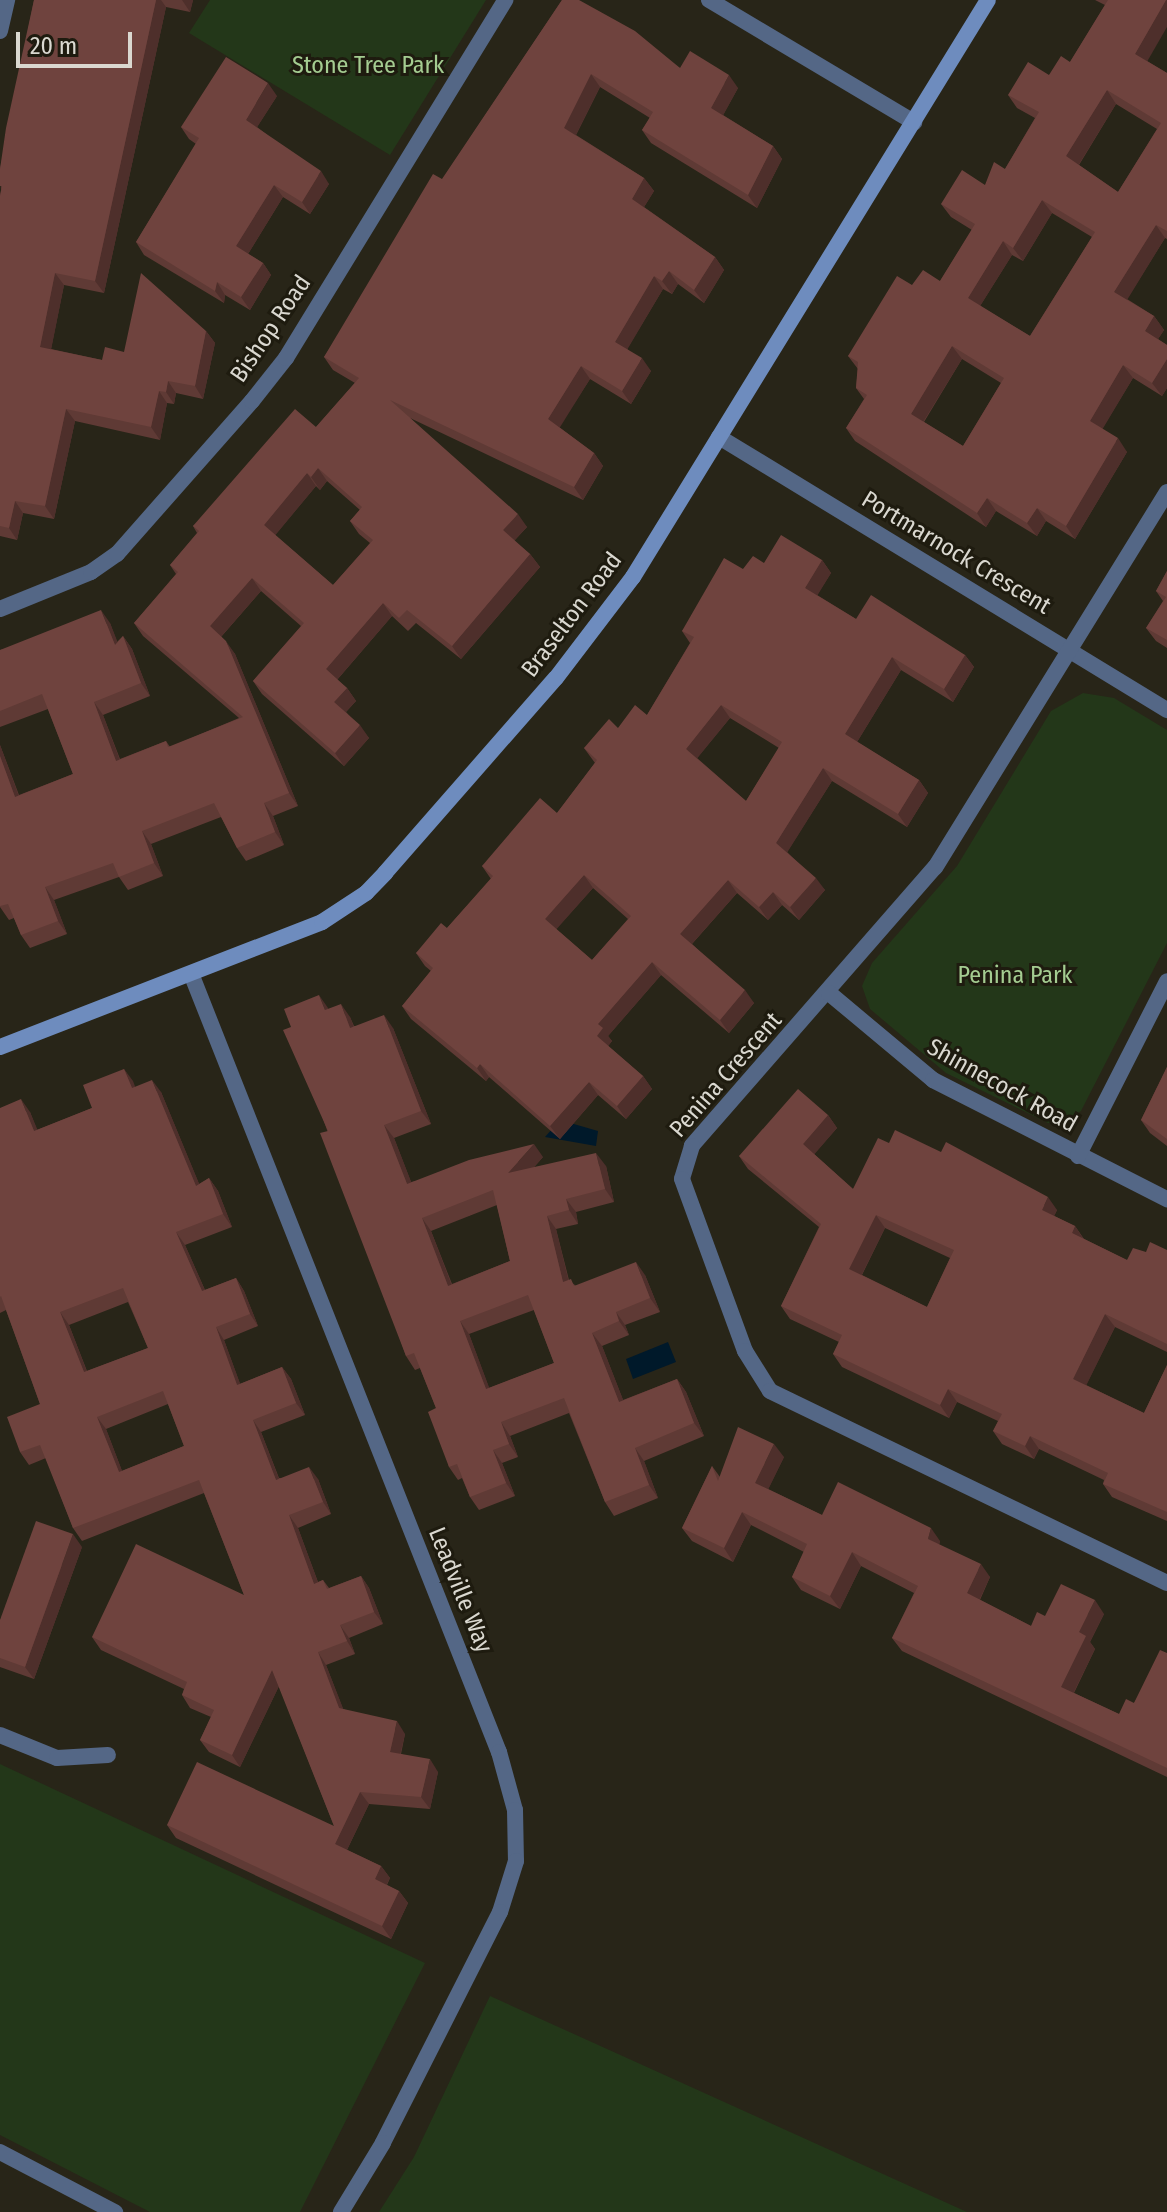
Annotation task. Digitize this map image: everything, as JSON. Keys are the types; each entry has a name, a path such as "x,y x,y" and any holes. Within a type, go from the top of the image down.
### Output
{"street":[{"path":"0,31 7,0"},
{"name":"Bishop Road","path":"0,609 91,572 117,554 252,401 286,358 505,0"},
{"path":"709,0 914,122"},
{"name":"Braselton Road","path":"0,1047 192,976 322,922 366,893 587,640 633,577 988,0"},
{"name":"Portmarnock Crescent","path":"719,437 1167,710"},
{"name":"Penina Crescent","path":"1167,492 935,867 829,993 702,1133 683,1169 689,1206 753,1371 784,1399 1167,1583"},
{"name":"Leadville Way","path":"192,976 499,1752 515,1810 516,1861 500,1912 383,2143 341,2212"},
{"path":"1078,1156 1167,981"},
{"name":"Shinnecock Road","path":"829,993 933,1080 1167,1199"},
{"path":"0,1735 57,1758 108,1755"},
{"path":"0,2152 115,2212"}],"green space":[{"name":"Stone Tree Park","path":"210,0 486,0 390,155 189,33"},
{"name":"Penina Park","path":"1083,693 1114,698 1167,730 1167,943 1081,1111 1065,1122 1048,1123 946,1073 870,1009 862,986 872,963 957,866 1051,711"},
{"path":"0,1764 425,1963 300,2212 150,2212 0,2135"},
{"path":"490,1996 967,2212 379,2212 414,2157"}],"water":[{"path":"560,1120 598,1131 596,1146 545,1137"},
{"path":"668,1342 676,1362 633,1379 626,1359"}],"building":[{"path":"34,0 156,0 95,281 55,273 40,347 102,360 105,347 124,352 141,273 206,331 195,386 168,381 166,392 159,391 151,427 66,409 45,506 15,501 9,528 0,526 0,169"},
{"path":"562,0 579,0 635,31 680,68 690,51 729,75 711,108 773,146 748,195 642,130 653,112 591,74 564,128 644,178 632,199 715,257 694,290 669,271 662,281 654,276 615,342 642,358 622,391 581,366 548,419 594,453 574,487 390,400 518,514 503,530 530,554 452,646 407,610 399,618 383,603 326,669 347,688 334,702 360,725 335,753 253,681 304,623 252,578 210,626 226,641 289,793 264,803 275,832 237,848 214,803 142,831 154,863 119,877 113,863 45,887 58,921 21,935 8,904 0,906 0,756 15,797 73,774 42,694 0,711 0,650 101,610 115,645 123,636 141,683 94,702 116,761 166,741 168,747 243,717 134,623 178,572 170,565 199,531 193,526 295,409 316,427 359,378 324,357 433,174 442,179","holes":["318,468 362,507 350,521 373,540 333,585 264,525 307,473 311,477"]},
{"path":"1108,0 1166,0 1135,54 1167,73 1167,231 1156,225 1114,292 1154,316 1145,331 1167,345 1167,359 1152,383 1123,365 1090,421 1118,438 1066,526 1037,508 1027,523 987,498 977,513 846,428 867,395 856,388 858,362 848,356 897,276 912,285 923,270 940,281 975,224 941,204 962,170 985,185 994,162 1005,169 1039,112 1008,95 1028,62 1049,75 1061,56 1070,62","holes":["1107,90 1161,123 1118,192 1066,156","1042,200 1095,232 1030,336 968,298 1003,241 1013,248","952,346 1004,378 963,446 911,414"]},
{"path":"226,57 268,83 246,120 321,171 302,202 274,185 236,246 263,263 241,297 217,282 215,291 136,242 199,138 181,127"},
{"path":"781,535 822,560 805,588 856,619 871,595 965,655 944,689 892,657 845,734 919,780 898,814 823,768 776,843 816,878 790,907 773,892 759,907 728,880 680,934 745,990 720,1020 652,962 598,1024 603,1028 597,1036 643,1076 617,1106 589,1082 550,1126 480,1064 477,1068 402,1006 433,968 416,953 441,923 447,928 493,876 482,866 540,798 557,813 597,760 584,748 609,719 618,728 635,705 647,715 694,637 682,631 724,558 743,569 753,556 764,563","holes":["721,705 782,742 746,801 686,749","584,875 631,916 592,960 545,919"]},
{"path":"1167,571 1167,640 1146,628 1166,597 1156,591"},
{"path":"319,995 325,1010 341,1004 350,1028 384,1015 421,1111 384,1125 407,1184 469,1160 534,1144 508,1173 596,1153 605,1189 566,1199 569,1210 547,1216 563,1282 571,1279 574,1286 636,1262 650,1298 616,1312 619,1321 592,1333 619,1402 677,1379 694,1423 635,1448 649,1485 605,1502 564,1398 501,1422 509,1444 493,1450 506,1483 470,1497 457,1464 449,1467 428,1412 436,1408 414,1353 406,1356 320,1133 328,1131 283,1030 291,1027 284,1009","holes":["493,1190 510,1261 448,1286 422,1218","528,1295 554,1363 486,1389 460,1321"]},
{"path":"1167,1067 1167,1139 1141,1120"},
{"path":"124,1069 132,1088 152,1080 196,1186 209,1178 223,1214 176,1232 202,1291 236,1278 250,1314 216,1327 237,1385 282,1367 296,1403 253,1420 276,1480 309,1467 323,1502 289,1515 314,1584 323,1580 327,1589 361,1576 374,1612 340,1625 347,1641 318,1652 339,1708 397,1721 390,1752 430,1759 421,1797 360,1792 335,1844 381,1866 375,1879 399,1891 382,1926 167,1825 197,1762 334,1826 272,1670 232,1755 200,1740 214,1710 182,1695 187,1682 92,1637 136,1544 244,1595 199,1480 73,1528 40,1445 20,1452 7,1417 40,1404 0,1297 0,1108 21,1099 34,1131 92,1108 83,1085","holes":["123,1288 148,1348 84,1372 60,1312","163,1391 184,1446 119,1472 97,1417"]},
{"path":"798,1089 828,1115 803,1144 853,1189 878,1138 889,1143 895,1130 941,1152 946,1142 1048,1197 1042,1210 1075,1226 1072,1233 1127,1260 1133,1248 1146,1252 1150,1242 1167,1250 1167,1344 1105,1314 1073,1379 1144,1413 1167,1365 1167,1512 1103,1484 1108,1473 1030,1436 1025,1446 993,1431 1002,1414 948,1389 940,1405 833,1354 842,1335 781,1306 821,1224 739,1156","holes":["876,1215 954,1250 927,1307 849,1269"]},
{"path":"738,1427 774,1444 755,1483 822,1515 838,1482 931,1528 928,1539 981,1564 967,1593 1031,1626 1037,1612 1045,1616 1061,1584 1095,1600 1079,1632 1086,1636 1061,1687 1119,1714 1126,1699 1134,1703 1160,1650 1167,1653 1167,1768 892,1638 918,1586 852,1552 830,1596 792,1577 807,1544 742,1512 724,1548 682,1528 712,1466 718,1481"},
{"path":"36,1521 73,1534 25,1667 0,1658 0,1620"}]}
